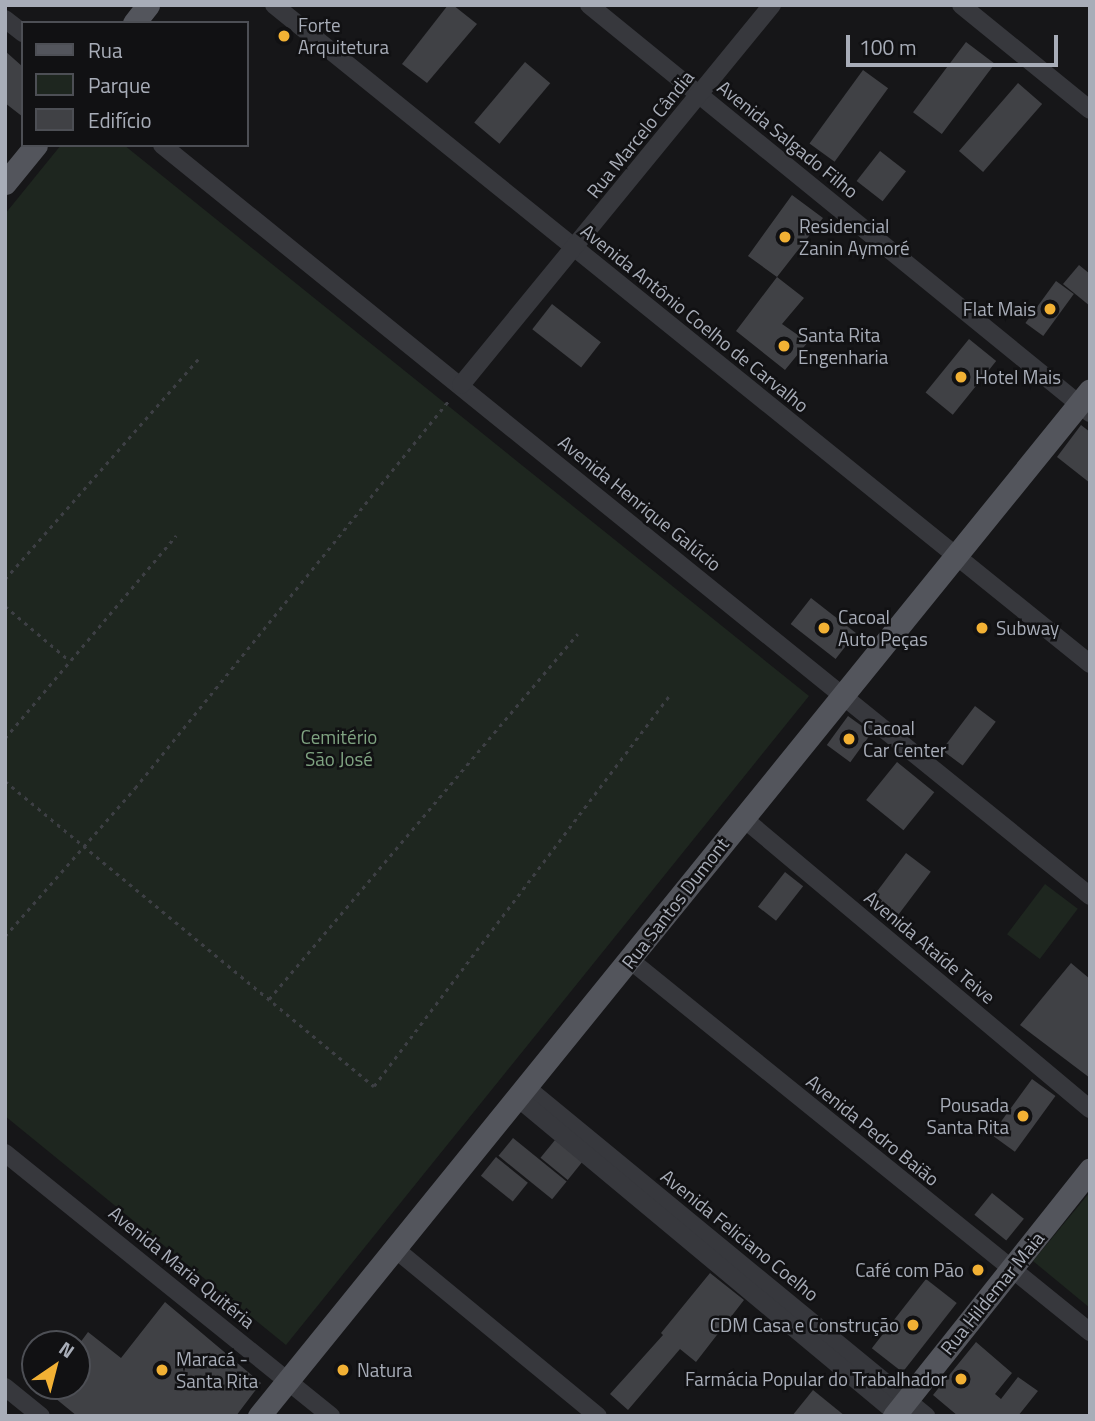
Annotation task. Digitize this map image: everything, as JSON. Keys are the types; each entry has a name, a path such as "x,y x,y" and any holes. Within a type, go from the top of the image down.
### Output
{"main road":[{"path":"136,21 148,5"},
{"path":"5,183 34,147"},
{"name":"Rua Santos Dumont","path":"259,1416 955,556 1086,402"},
{"name":"Rua Hildemar Maia","path":"899,1411 1090,1170"}],"street":[{"name":"Avenida Antônio Coelho de Carvalho","path":"274,5 1090,664"},
{"name":"Avenida Salgado Filho","path":"589,5 1086,402"},
{"name":"Rua Marcelo Cândia","path":"461,386 772,5"},
{"path":"961,5 1090,110"},
{"path":"5,19 21,31"},
{"name":"Avenida Henrique Galúcio","path":"164,147 1090,896"},
{"name":"Avenida Ataíde Teive","path":"743,818 1090,1109"},
{"name":"Avenida Pedro Baião","path":"630,960 1090,1332"},
{"name":"Avenida Feliciano Coelho","path":"523,1093 899,1411 926,1416"},
{"name":"Avenida Maria Quitéria","path":"7,1158 288,1379 331,1416"},
{"path":"394,1248 598,1416"},
{"path":"5,1387 41,1416"}],"path":[{"path":"5,579 200,357"},
{"path":"5,936 84,846 461,386"},
{"path":"5,738 176,536"},
{"path":"5,606 70,661"},
{"path":"269,999 577,634"},
{"path":"5,781 374,1086 670,694"}],"green space":[{"name":"Cemitério São José","path":"59,147 126,147 809,696 286,1345 5,1116 5,214"},
{"path":"1045,884 1078,909 1040,959 1007,934"},
{"path":"1090,1192 1090,1308 1033,1261"}],"building":[{"path":"448,5 453,5 477,24 427,83 402,64"},
{"path":"966,42 995,64 942,134 913,112"},
{"path":"5,51 21,65 21,115 5,103"},
{"path":"525,62 550,83 499,144 474,123"},
{"path":"863,70 888,88 835,162 810,144"},
{"path":"1018,83 1042,104 983,172 959,151"},
{"path":"880,151 906,171 883,201 857,181"},
{"name":"Residencial Zanin Aymoré","path":"792,195 823,218 777,277 748,256"},
{"path":"1079,265 1090,274 1090,306 1063,284"},
{"path":"777,277 804,298 782,324 808,342 785,370 736,331"},
{"name":"Flat Mais","path":"1056,281 1074,294 1043,336 1025,323"},
{"path":"552,304 601,342 581,367 532,329"},
{"name":"Hotel Mais","path":"969,339 996,361 953,415 926,393"},
{"path":"1081,425 1090,432 1090,483 1057,457"},
{"name":"Cacoal Auto Peças","path":"811,598 856,633 836,659 791,624"},
{"path":"975,706 996,722 963,766 942,750"},
{"name":"Cacoal Car Center","path":"848,716 871,733 850,762 827,745"},
{"path":"897,762 934,792 903,830 866,800"},
{"path":"906,853 931,872 896,918 871,899"},
{"path":"785,872 803,886 776,921 758,907"},
{"path":"1071,963 1090,979 1090,1078 1020,1025"},
{"name":"Pousada Santa Rita","path":"1032,1079 1055,1096 1015,1152 991,1135"},
{"path":"513,1138 567,1181 552,1199 499,1156"},
{"path":"555,1140 582,1162 568,1180 541,1158"},
{"path":"496,1157 528,1183 513,1201 481,1176"},
{"path":"992,1193 1024,1219 1006,1241 974,1215"},
{"path":"710,1273 744,1300 696,1362 680,1349 628,1410 610,1394 663,1335 661,1333"},
{"name":"CDM Casa e Construção","path":"926,1279 957,1303 903,1372 872,1348"},
{"name":"Maracá - Santa Rita","path":"165,1302 261,1383 236,1416 77,1416 57,1400 91,1400 91,1334 121,1358"},
{"path":"976,1342 1012,1373 995,1394 1001,1399 1018,1377 1038,1391 1018,1416 958,1416 933,1395"},
{"path":"813,1390 845,1416 792,1416"}],"place":[{"name":"Forte Arquitetura","path":"284,36"},
{"name":"Residencial Zanin Aymoré","path":"785,237"},
{"name":"Flat Mais","path":"1050,309"},
{"name":"Santa Rita Engenharia","path":"784,346"},
{"name":"Hotel Mais","path":"961,377"},
{"name":"Cacoal Auto Peças","path":"824,628"},
{"name":"Subway","path":"982,628"},
{"name":"Cacoal Car Center","path":"849,739"},
{"name":"Pousada Santa Rita","path":"1023,1116"},
{"name":"Café com Pão","path":"978,1270"},
{"name":"CDM Casa e Construção","path":"913,1325"},
{"name":"Maracá - Santa Rita","path":"162,1370"},
{"name":"Natura","path":"343,1370"},
{"name":"Farmácia Popular do Trabalhador","path":"961,1379"}]}
